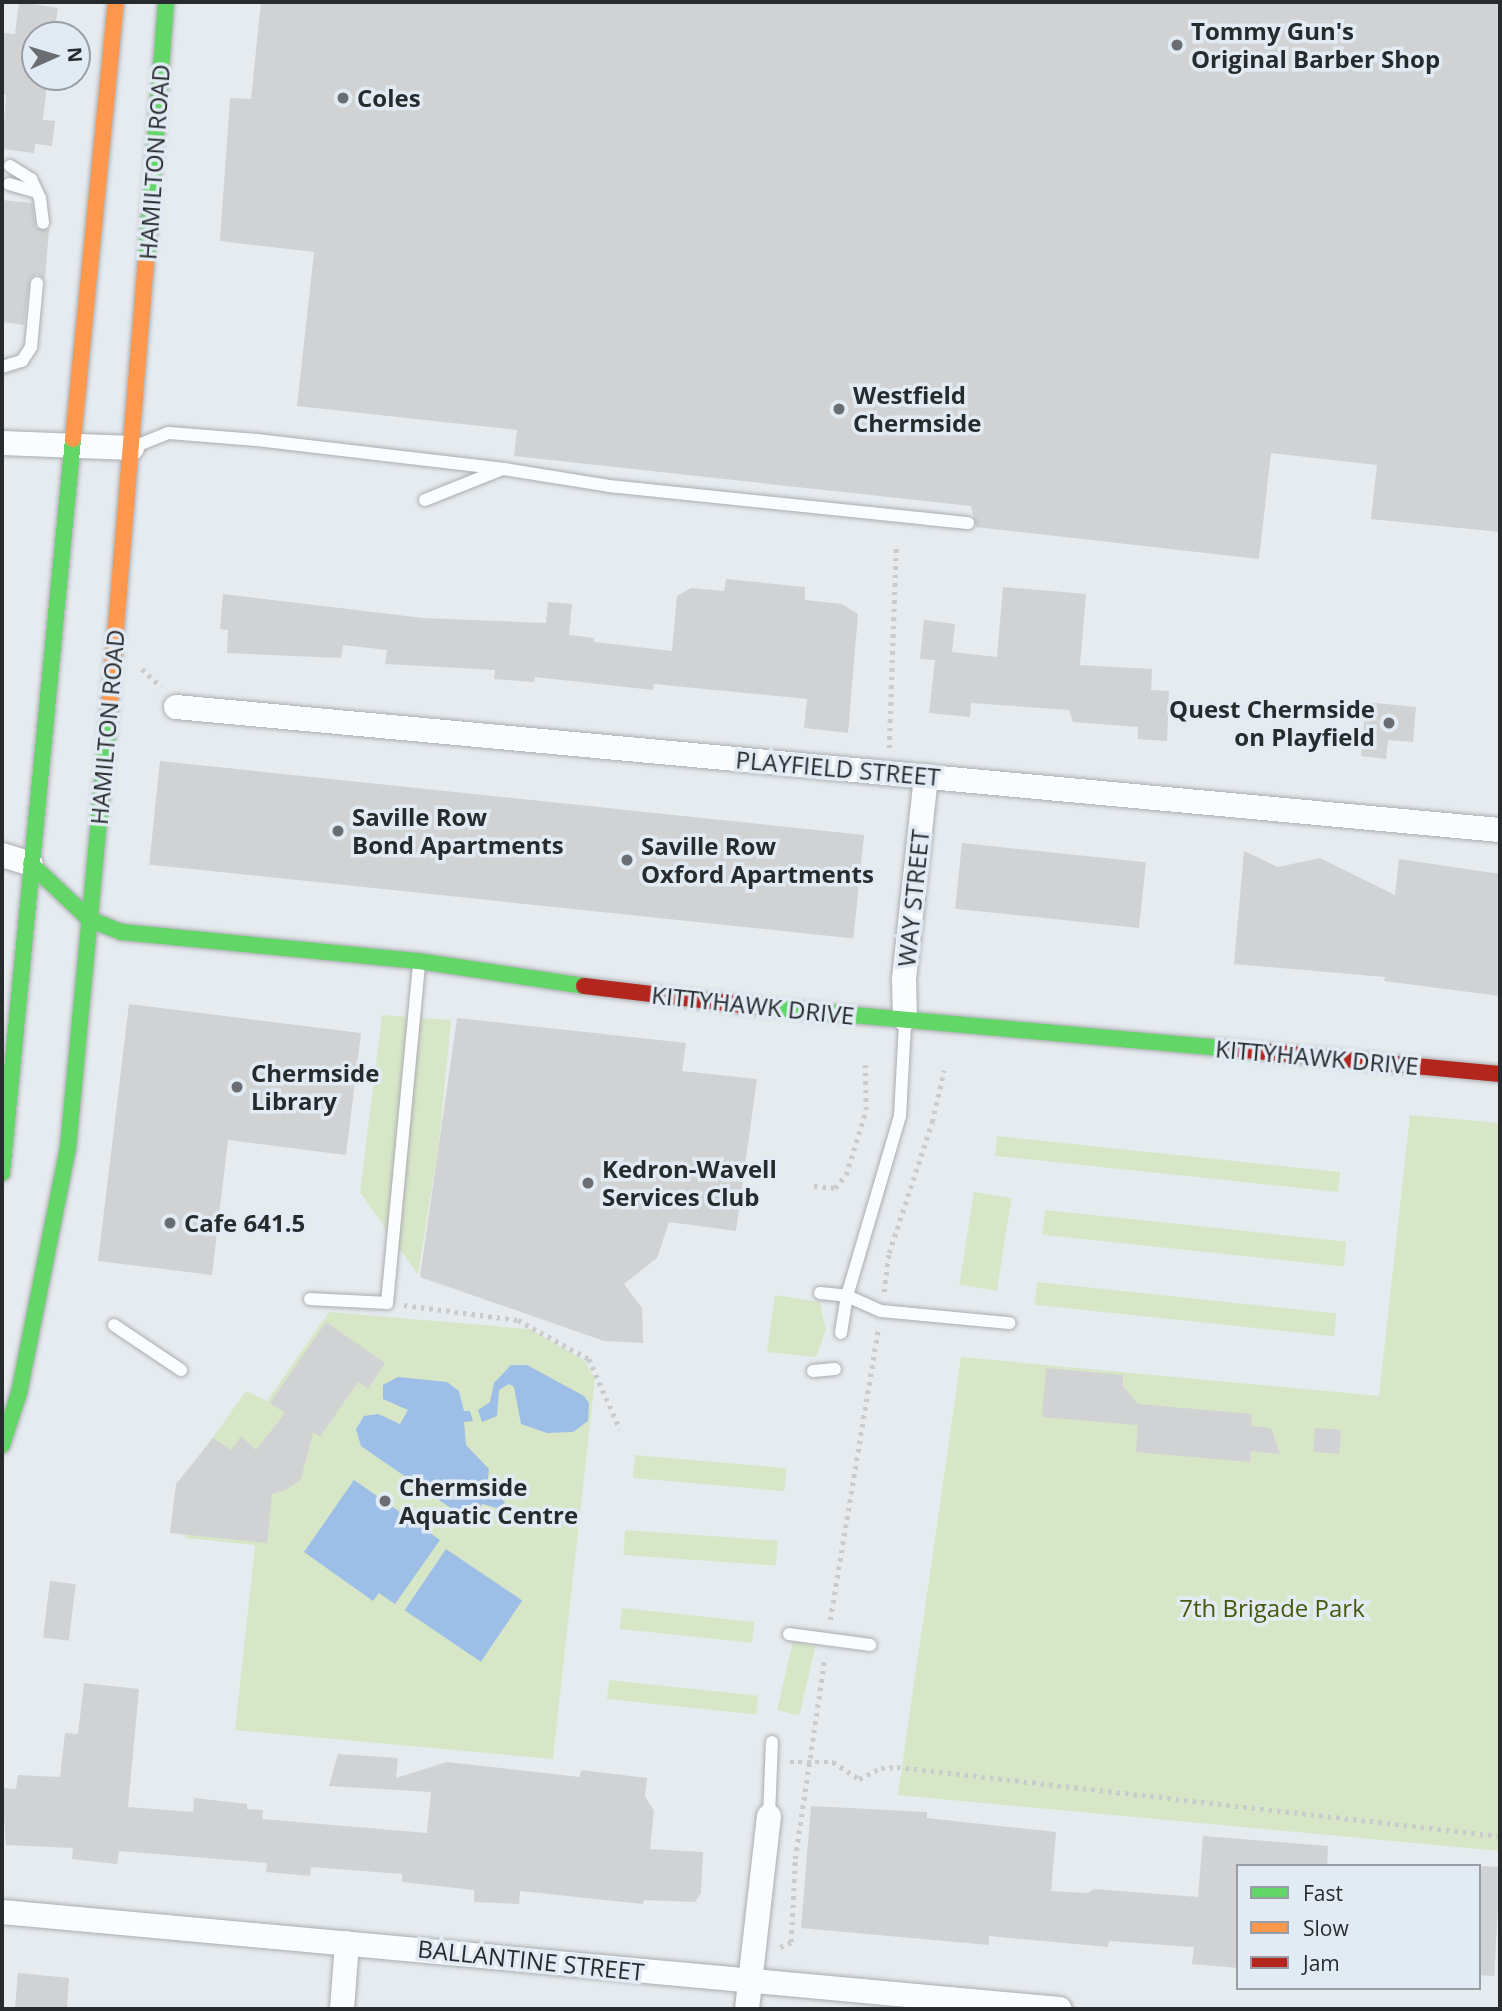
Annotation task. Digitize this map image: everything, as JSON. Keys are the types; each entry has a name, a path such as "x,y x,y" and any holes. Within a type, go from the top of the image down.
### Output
{"main road":[{"path":"2,1172 116,2"},
{"name":"HAMILTON ROAD","path":"2,1445 19,1393 62,1192 132,448 166,2"},
{"name":"KITTYHAWK DRIVE","path":"31,864 89,919 122,932 419,961 633,993 1500,1074"}],"street":[{"path":"2,443 132,448"},
{"name":"PLAYFIELD STREET","path":"176,707 1500,830"},
{"name":"WAY STREET","path":"905,1019 904,979 926,776"},
{"path":"2,855 31,864"},
{"path":"747,2009 769,1816"},
{"name":"BALLANTINE STREET","path":"2,1912 1059,2009"},
{"path":"342,2009 347,1942"}],"lane":[{"path":"10,166 27,174 37,192 43,223"},
{"path":"9,184 37,192"},
{"path":"2,367 22,361 31,346 37,283"},
{"path":"132,448 169,433 504,469 609,486 968,523"},
{"path":"425,499 504,469"},
{"path":"310,1299 387,1303 419,961"},
{"path":"841,1333 847,1296 900,1116 905,1019"},
{"path":"820,1293 847,1296 881,1311 1009,1323"},
{"path":"114,1325 181,1370"},
{"path":"813,1371 835,1370"},
{"path":"789,1634 870,1645"},
{"path":"769,1816 772,1742"}],"path":[{"path":"888,756 896,547"},
{"path":"138,665 176,707"},
{"path":"814,1186 835,1188 846,1175 866,1110 865,1065"},
{"path":"776,1948 791,1942 795,1859 809,1760 889,1253 932,1122 944,1070"},
{"path":"387,1303 518,1320 589,1359 620,1429"},
{"path":"772,1763 809,1760 833,1762 859,1779 881,1768 897,1767 1500,1836"}],"green space":[{"path":"382,1015 451,1020 439,1143 418,1275 360,1192"},
{"name":"7th Brigade Park","path":"1410,1115 1500,1123 1500,1851 898,1795 961,1357 1379,1396"},
{"path":"997,1136 1340,1172 1338,1192 995,1156"},
{"path":"974,1192 1012,1198 997,1291 959,1285"},
{"path":"1045,1210 1346,1242 1344,1267 1042,1235"},
{"path":"1037,1282 1336,1313 1334,1336 1035,1305"},
{"path":"775,1295 820,1302 826,1330 816,1357 767,1352"},
{"name":"Chermside Aquatic Centre","path":"329,1312 530,1329 584,1360 595,1379 553,1759 235,1730 255,1545 185,1538 193,1465 246,1391 267,1401"},
{"path":"635,1455 786,1468 784,1491 633,1478"},
{"path":"625,1530 778,1541 776,1566 623,1555"},
{"path":"622,1608 754,1622 752,1643 620,1629"},
{"path":"793,1641 815,1646 799,1715 777,1710"},
{"path":"609,1680 758,1696 756,1715 607,1699"}],"water":[{"path":"511,1365 527,1365 584,1396 589,1403 588,1421 573,1432 547,1433 521,1424 514,1387 509,1384 499,1390 497,1416 482,1422 478,1410 490,1402 494,1383"},
{"path":"398,1377 447,1382 459,1391 464,1411 470,1411 473,1421 464,1422 466,1445 489,1469 487,1487 505,1502 501,1509 482,1504 477,1511 458,1513 361,1446 356,1429 364,1416 378,1414 400,1424 408,1410 383,1399 383,1385"},
{"path":"354,1480 440,1540 395,1604 379,1593 373,1601 304,1552"},
{"path":"446,1549 522,1600 481,1662 405,1610"}],"building":[{"path":"19,2 58,8 56,21 21,21 21,91 46,91 43,120 55,121 52,146 35,144 34,153 2,149 6,95 2,95 2,33 15,34"},
{"name":"Westfield Chermside","path":"261,2 1500,2 1500,532 1371,519 1377,465 1271,453 1259,559 976,527 971,506 514,456 517,430 297,406 314,252 220,241 230,98 251,99"},
{"path":"2,200 32,203 36,228 49,229 45,279 37,274 30,279 24,325 2,322"},
{"path":"726,579 805,587 805,600 842,604 858,614 848,733 804,728 807,699 654,684 653,690 535,677 534,682 494,679 495,670 385,664 387,650 343,645 341,658 227,653 228,630 220,629 223,594 423,618 546,623 548,602 572,604 569,635 594,638 594,642 672,651 677,596 691,588 724,591"},
{"path":"1003,587 1086,594 1080,665 1152,669 1151,690 1169,691 1167,741 1138,739 1138,727 1073,722 1069,710 971,703 970,717 929,713 935,660 920,659 924,620 955,624 952,652 997,657"},
{"name":"Quest Chermside on Playfield","path":"1366,702 1416,707 1413,742 1388,740 1386,759 1361,756"},
{"path":"160,761 864,835 853,938 149,864"},
{"path":"962,843 1146,862 1139,928 955,909"},
{"path":"1244,851 1278,867 1320,858 1395,895 1399,859 1500,874 1500,996 1384,981 1385,977 1234,964"},
{"name":"Chermside Library","path":"129,1004 361,1033 346,1155 228,1140 212,1275 98,1261"},
{"name":"Kedron-Wavell Services Club","path":"457,1018 686,1043 682,1071 757,1079 736,1231 669,1222 657,1258 624,1284 642,1308 643,1343 604,1341 420,1277"},
{"path":"326,1322 385,1363 368,1389 358,1382 320,1437 313,1432 301,1479 286,1490 272,1494 267,1543 170,1533 176,1484 213,1438 231,1450 241,1436 256,1450 285,1413 270,1403"},
{"path":"1046,1368 1123,1375 1123,1386 1138,1404 1252,1414 1251,1426 1271,1428 1280,1454 1251,1451 1250,1462 1136,1452 1138,1425 1042,1417"},
{"path":"1315,1428 1341,1430 1339,1454 1313,1452"},
{"path":"50,1581 76,1584 69,1641 43,1638"},
{"path":"84,1683 139,1689 128,1807 193,1812 194,1798 247,1804 247,1809 263,1810 262,1819 427,1833 431,1792 329,1786 338,1754 398,1758 396,1778 447,1762 580,1777 581,1770 647,1778 645,1796 654,1811 650,1849 703,1852 701,1893 695,1902 644,1900 643,1904 520,1891 519,1904 474,1902 474,1890 402,1882 402,1874 311,1867 310,1876 266,1872 267,1863 119,1851 117,1864 72,1859 73,1848 6,1845 2,1788 16,1789 18,1775 60,1777 65,1733 78,1734"},
{"path":"811,1806 927,1812 927,1818 1056,1832 1051,1891 1088,1893 1094,1889 1198,1897 1203,1836 1328,1846 1327,1864 1236,1864 1236,1968 1192,1964 1194,1947 1109,1941 1108,1947 989,1936 989,1945 801,1928"},
{"path":"1481,1866 1500,1867 1494,1976 1481,1975"},
{"path":"18,1973 69,1978 67,2009 15,2009"}],"traffic: fast":[{"path":"146,262 166,2"},
{"path":"2,1173 73,439"},
{"path":"2,1445 19,1393 68,1148 109,711"},
{"path":"31,864 89,919 122,932 419,961 584,986"},
{"path":"752,1006 1225,1048"}],"traffic: slow":[{"path":"73,439 116,2"},
{"path":"109,711 146,262"}],"traffic: jam":[{"path":"584,986 752,1006"},
{"path":"1225,1048 1500,1074"}],"place":[{"name":"Tommy Gun's Original Barber Shop","path":"1177,45"},
{"name":"Coles","path":"343,98"},
{"name":"Westfield Chermside","path":"839,409"},
{"name":"Quest Chermside on Playfield","path":"1389,723"},
{"name":"Saville Row Bond Apartments","path":"338,831"},
{"name":"Saville Row Oxford Apartments","path":"627,860"},
{"name":"Chermside Library","path":"237,1087"},
{"name":"Kedron-Wavell Services Club","path":"588,1183"},
{"name":"Cafe 641.5","path":"170,1223"},
{"name":"Chermside Aquatic Centre","path":"385,1501"}]}
